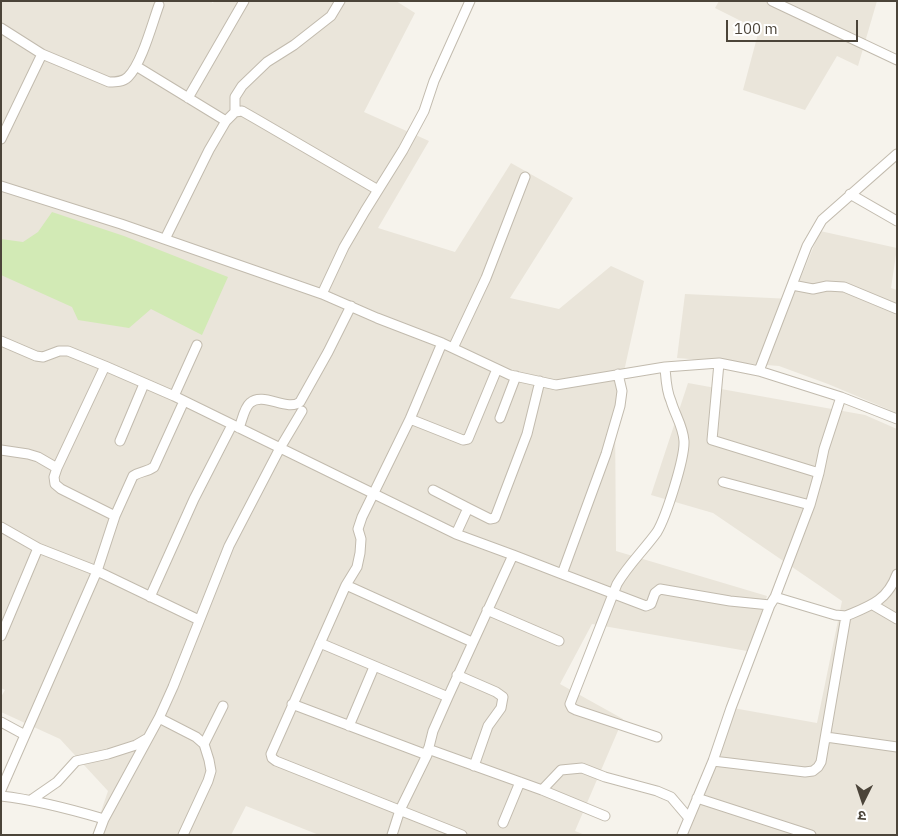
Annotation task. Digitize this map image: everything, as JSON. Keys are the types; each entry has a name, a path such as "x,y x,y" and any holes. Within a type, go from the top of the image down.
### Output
{"street":[{"path":"188,98 244,1"},
{"path":"165,239 209,150 226,121 235,112 236,97 242,86 267,62 301,40 331,16 340,1"},
{"path":"322,294 344,247 403,150 424,111 434,81 470,1"},
{"path":"772,1 897,60"},
{"path":"1,28 42,54 110,82 117,82 127,78 136,66 159,5"},
{"path":"1,138 42,54"},
{"path":"136,66 226,121"},
{"path":"235,112 242,112 256,118 378,190"},
{"path":"759,371 806,246 814,231 822,220 850,194 897,154"},
{"path":"453,348 486,278 525,177"},
{"path":"1,186 165,239 322,294 516,376 556,385 665,367 719,362 759,371 841,397 897,419"},
{"path":"850,194 897,221"},
{"path":"792,284 813,289 826,286 844,287 897,309"},
{"path":"150,597 194,498 251,401 259,399 293,405 300,402 351,306"},
{"path":"1,341 36,356 43,357 59,351 68,351 105,366 174,396 456,534 649,606 655,593 660,589 730,601 773,601 846,616 873,605 890,590 897,574"},
{"path":"442,344 410,419 362,517 358,529 361,539 357,567 346,585 271,754 272,758 462,835"},
{"path":"174,396 197,345"},
{"path":"719,362 712,440 819,473"},
{"path":"105,366 56,468 54,477 55,484 62,489 115,516"},
{"path":"657,737 576,710 570,704 613,594 624,571 656,534 661,525 683,454 684,442 682,431 667,390 665,367"},
{"path":"410,419 463,440 468,439 497,369"},
{"path":"562,574 606,454 614,426 622,391 618,374"},
{"path":"500,418 516,376"},
{"path":"433,490 490,519 494,518 527,434 540,381"},
{"path":"120,441 144,384"},
{"path":"682,835 810,505 824,449 841,397"},
{"path":"1,790 97,571 115,516 133,476 139,472 148,472 154,466 184,401"},
{"path":"98,835 104,819 174,687 229,546 302,410"},
{"path":"1,450 38,457 56,468"},
{"path":"723,482 810,505"},
{"path":"456,534 468,508"},
{"path":"1,527 38,548 97,571 199,620"},
{"path":"1,636 38,548"},
{"path":"392,835 400,810 428,752 433,731 513,555"},
{"path":"346,585 472,642"},
{"path":"873,605 897,619"},
{"path":"487,610 559,642"},
{"path":"712,760 805,772 813,771 818,767 821,762 826,737 846,616"},
{"path":"320,643 448,697"},
{"path":"349,726 374,667"},
{"path":"458,675 496,692 502,697 501,708 488,726 474,766"},
{"path":"292,704 349,726 520,782 605,816"},
{"path":"204,744 223,706"},
{"path":"159,718 196,737 204,744 211,771 183,835"},
{"path":"1,722 25,735"},
{"path":"826,737 897,748"},
{"path":"31,800 57,782 76,761 108,754 136,745 148,738"},
{"path":"542,790 561,770 582,768 605,777 657,790 671,797 688,818"},
{"path":"503,823 520,782"},
{"path":"1,796 60,806 104,819"},
{"path":"697,798 811,835"}],"shaded area":[{"path":"1,1 210,1 213,3 214,1 396,1 415,13 364,112 429,141 378,228 455,252 511,163 573,198 510,298 559,309 611,266 644,281 615,412 616,551 767,596 752,643 747,651 592,624 560,684 623,719 575,831 585,835 319,835 246,806 231,835 93,835 108,791 60,739 1,712 1,697 5,690 1,688"},
{"path":"719,1 877,1 858,66 837,56 805,110 743,90 759,30 715,8"},
{"path":"820,231 897,248 891,288 897,290 897,413 779,366 677,358 685,294 792,299"},
{"path":"688,383 865,415 897,429 897,835 684,835 733,708 817,723 842,601 713,513 651,495"}],"green space":[{"path":"52,212 124,236 228,277 202,335 151,309 129,328 78,320 72,307 1,275 1,239 23,242 38,232"}]}
